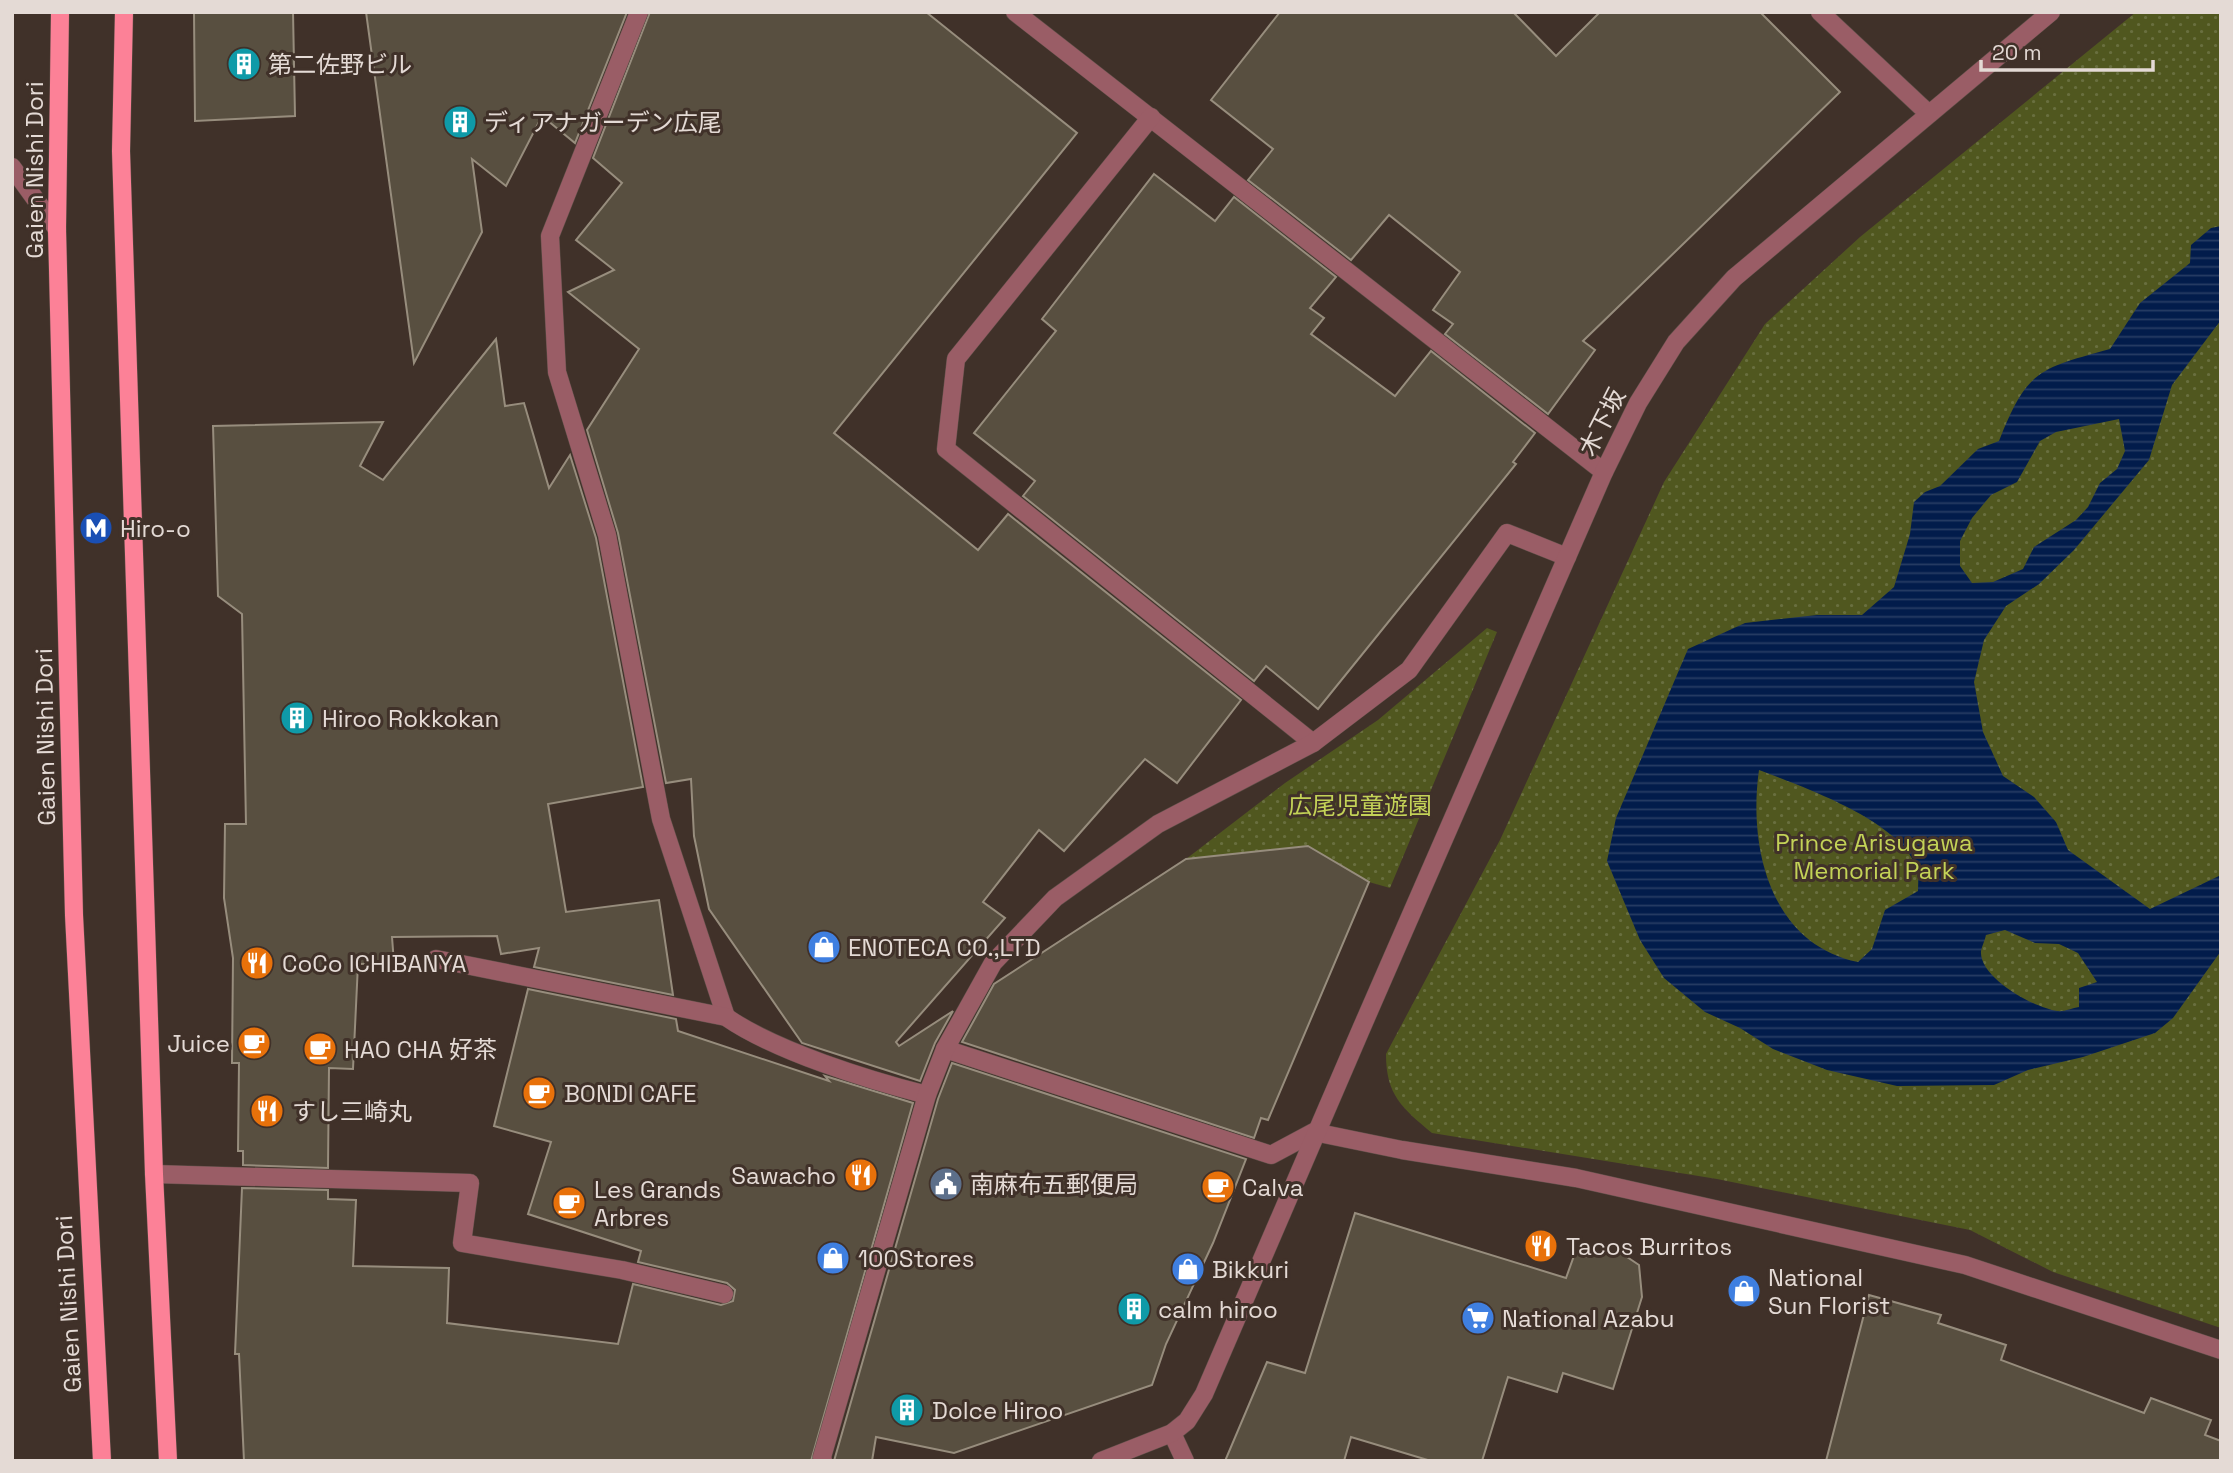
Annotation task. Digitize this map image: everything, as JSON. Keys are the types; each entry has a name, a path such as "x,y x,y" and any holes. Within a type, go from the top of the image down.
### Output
{"main road":[{"name":"Gaien Nishi Dori","path":"60,12 57,229 74,915 102,1461"},
{"path":"124,12 121,151 154,1174 168,1461"}],"street":[{"path":"639,12 550,236 557,372 607,535 661,819 726,1017"},
{"path":"1015,12 1604,472"},
{"path":"1820,12 1929,114"},
{"name":"木下坂","path":"1172,1433 1187,1421 1204,1394 1314,1132 1604,472 1638,403 1676,342 1734,278 2051,12"},
{"path":"1151,117 956,359 946,449 1313,743"},
{"path":"12,167 57,229"},
{"path":"823,1461 927,1095 945,1049 993,963 1055,898 1158,824 1313,743 1409,670 1507,533 1567,557"},
{"path":"436,959 726,1017 751,1034 893,1086 927,1095"},
{"path":"945,1049 1271,1155 1314,1132 1402,1150 1576,1178 1965,1265 2221,1350"},
{"path":"154,1174 470,1183 461,1243 622,1270 724,1294"},
{"path":"1101,1461 1172,1433 1185,1461"}],"green space":[{"name":"Prince Arisugawa Memorial Park","path":"2136,12 2221,12 2221,1328 2053,1272 1970,1230 1717,1179 1432,1133 1398,1100 1389,1080 1386,1054 1500,840 1664,482 1765,324 1860,237"},
{"name":"広尾児童遊園","path":"1487,628 1497,632 1390,888 1369,882 1308,846 1186,859 1285,783 1378,720"}],"water":[{"path":"2221,226 2221,320 2172,385 2149,460 2074,550 2039,584 2006,606 1984,640 1974,682 1983,732 2003,776 2034,797 2056,822 2068,850 2150,909 2221,875 2221,951 2173,1018 2155,1033 2083,1057 2028,1070 1994,1085 1897,1086 1827,1070 1773,1049 1740,1028 1705,1012 1664,978 1640,940 1607,861 1616,818 1688,649 1745,623 1817,615 1862,615 1894,587 1910,534 1914,502 1925,492 1940,486 1978,449 1999,441 2018,399 2038,376 2066,362 2110,349 2140,303 2190,263 2191,245 2211,228","holes":["2119,419 2125,451 2117,469 2100,483 2088,507 2076,520 2034,547 2023,569 1993,582 1972,583 1960,566 1960,541 1972,518 1991,495 2017,482 2040,441 2056,432","1759,770 1849,808 1872,821 1908,852 1917,869 1918,891 1885,910 1872,949 1858,962 1828,952 1804,935 1785,914 1771,888 1762,860 1756,800","2005,930 2035,943 2059,944 2078,953 2097,982 2079,988 2079,1007 2057,1011 2047,1009 2010,990 1989,971 1981,951 1986,935"]}],"building":[{"name":"第二佐野ビル","path":"194,12 293,12 295,116 195,121"},
{"name":"ディアナガーデン広尾","path":"366,12 627,12 575,143 542,116 506,186 472,159 482,232 414,363"},
{"path":"650,12 926,12 1077,133 834,433 978,550 1008,514 1241,700 1177,783 1145,759 1064,851 1039,830 983,902 1005,918 896,1042 899,1046 953,1011 935,1043 920,1081 802,1043 709,909 694,836 691,779 666,783 618,533 587,430 639,349 568,292 614,270 576,240 622,183 593,158"},
{"path":"1280,12 1513,12 1556,56 1600,12 1760,12 1840,92 1583,341 1595,350 1548,414 1445,334 1453,324 1433,310 1460,272 1389,215 1351,260 1248,180 1273,149 1211,100"},
{"path":"1154,174 1215,221 1234,197 1336,277 1310,308 1324,318 1311,334 1395,396 1431,351 1535,433 1513,462 1516,464 1318,709 1266,666 1254,681 1023,496 1035,481 974,433 1056,331 1042,319"},
{"path":"496,339 505,406 524,403 549,488 570,455 596,538 643,787 548,804 566,912 659,900 673,995 534,967 539,948 501,954 497,936 392,937 394,963 358,964 353,1069 329,1068 328,1168 243,1165 243,1151 238,1151 239,1063 232,1063 233,958 224,898 225,824 246,824 242,614 218,596 213,426 383,422 360,466 383,480"},
{"path":"1308,846 1369,882 1268,1120 1261,1118 1254,1138 962,1042 994,984 1186,859"},
{"path":"528,989 676,1019 678,1031 829,1081 825,1076 913,1103 811,1461 244,1461 239,1354 235,1354 242,1188 328,1190 328,1199 356,1200 353,1266 449,1268 447,1323 618,1344 633,1284 721,1305 733,1301 735,1290 727,1283 638,1262 641,1251 528,1214 551,1142 494,1126"},
{"path":"952,1063 1246,1159 1213,1243 1166,1344 1152,1385 954,1453 876,1437 872,1461 834,1461 938,1099"},
{"name":"National Azabu","path":"1355,1213 1566,1278 1575,1253 1586,1257 1594,1252 1621,1253 1639,1265 1642,1297 1613,1389 1563,1373 1557,1392 1508,1377 1482,1461 1431,1461 1351,1437 1344,1461 1225,1461 1267,1362 1305,1373"},
{"path":"1869,1295 1941,1315 1938,1323 2006,1345 2001,1360 2144,1413 2151,1398 2211,1420 2205,1435 2221,1441 2221,1461 1826,1461"}],"place":[{"name":"第二佐野ビル","path":"244,64"},
{"name":"ディアナガーデン広尾","path":"460,122"},
{"name":"Hiro-o","path":"96,528"},
{"name":"Hiroo Rokkokan","path":"297,718"},
{"name":"ENOTECA CO.,LTD","path":"824,947"},
{"name":"CoCo ICHIBANYA","path":"257,963"},
{"name":"Juice","path":"254,1043"},
{"name":"HAO CHA 好茶","path":"320,1049"},
{"name":"BONDI CAFE","path":"539,1093"},
{"name":"すし三崎丸","path":"267,1111"},
{"name":"Sawacho","path":"861,1175"},
{"name":"南麻布五郵便局","path":"946,1184"},
{"name":"Calva","path":"1218,1187"},
{"name":"Les Grands Arbres","path":"569,1203"},
{"name":"Tacos Burritos","path":"1541,1246"},
{"name":"100Stores","path":"833,1258"},
{"name":"Bikkuri","path":"1188,1269"},
{"name":"National Sun Florist","path":"1744,1291"},
{"name":"calm hiroo","path":"1134,1309"},
{"name":"National Azabu","path":"1478,1318"},
{"name":"Dolce Hiroo","path":"907,1410"}]}
